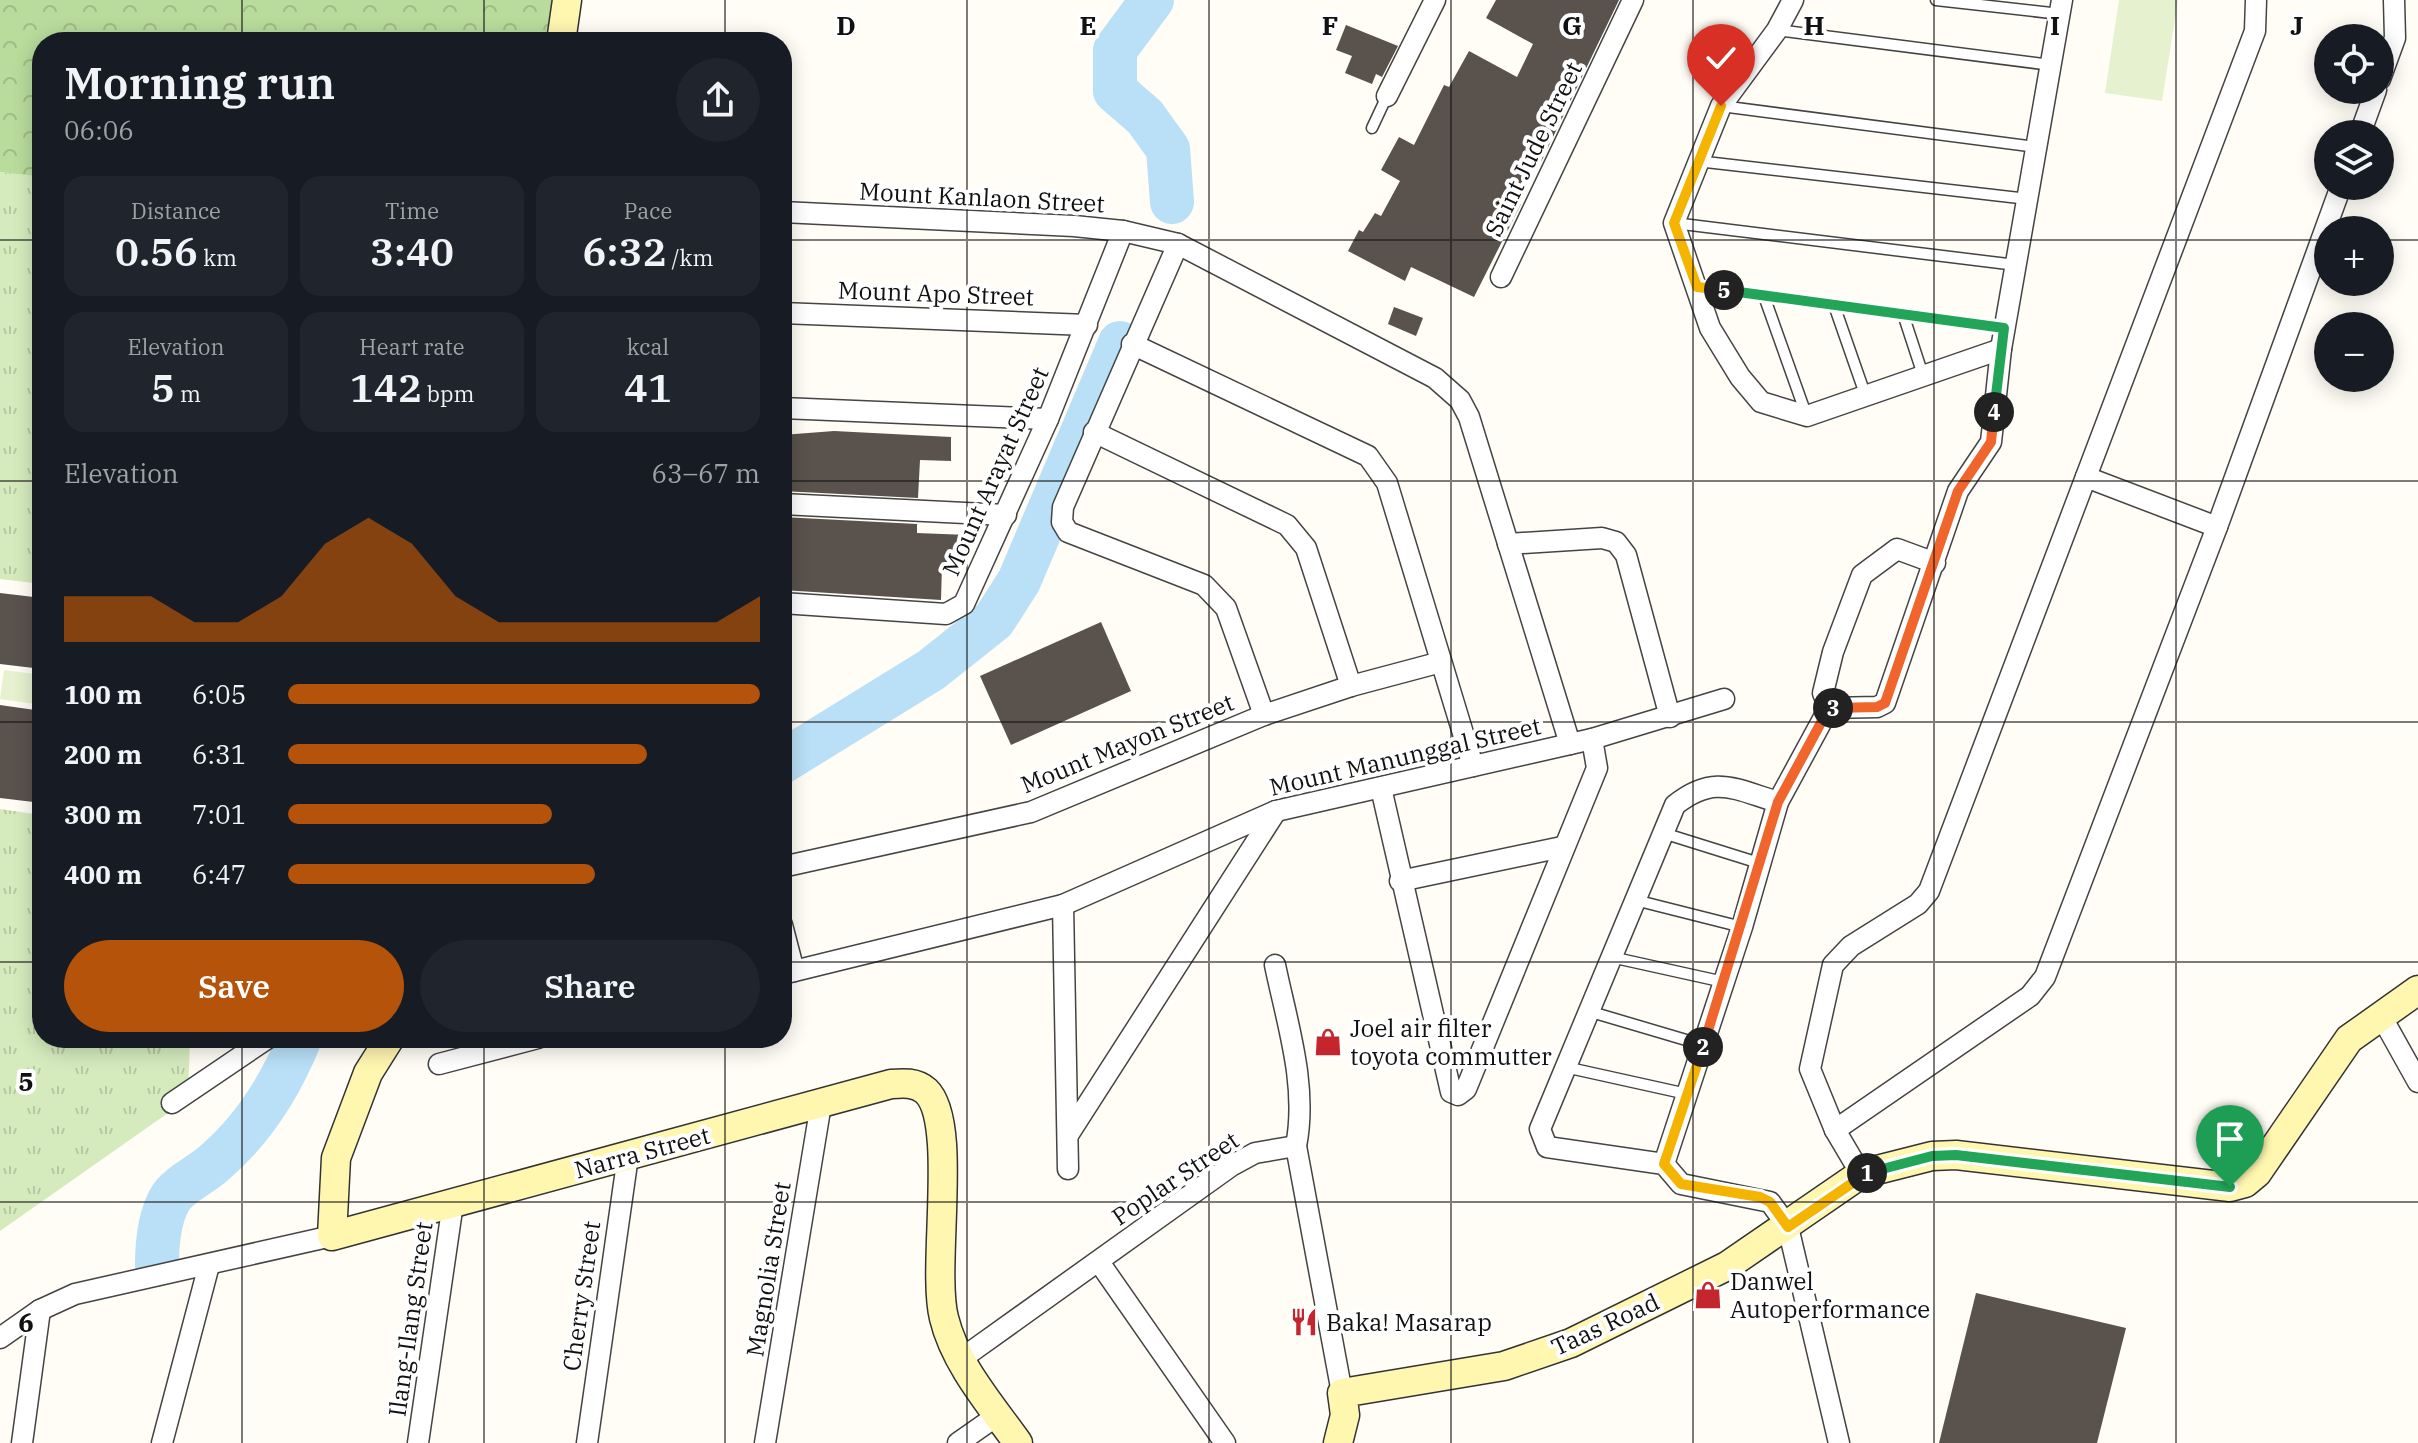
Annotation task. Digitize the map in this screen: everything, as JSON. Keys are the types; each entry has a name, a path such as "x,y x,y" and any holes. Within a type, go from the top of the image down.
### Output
{"street":[{"path":"562,32 567,0"},
{"path":"1387,96 1435,0"},
{"name":"Saint Jude Street","path":"1501,277 1633,0"},
{"path":"1793,0 1777,30 1721,106 1674,223 1710,328 1740,377 1761,402 1807,416 1923,375 2002,339"},
{"path":"1861,1174 1835,1130 1810,1069 1833,965 1851,946 1918,904 1929,891 2255,31 2256,0"},
{"path":"2394,0 2394,41"},
{"path":"1829,708 1877,707 1885,703 1958,491 1991,442 2002,339 2061,7"},
{"path":"1835,1130 2030,996 2045,977 2217,527 2336,200"},
{"name":"Mount Kanlaon Street","path":"792,213 1123,231 1178,244 1435,378 1452,393 1469,417 1570,744"},
{"name":"Mount Arayat Street","path":"792,604 932,613 956,611 964,604 1048,419 1123,231"},
{"path":"1178,244 1094,432 1063,507 1062,522 1068,532 1204,585 1226,608 1264,715"},
{"name":"Mount Apo Street","path":"792,313 1087,325"},
{"path":"1132,344 1368,456 1387,483 1473,766"},
{"path":"792,408 1048,419"},
{"path":"1094,432 1287,525 1306,548 1351,686"},
{"path":"2086,477 2217,527"},
{"path":"792,504 1006,515"},
{"path":"1508,544 1602,538 1616,542 1626,555 1670,717"},
{"path":"1829,708 1823,693 1833,652 1862,575 1897,549 1935,563"},
{"name":"Mount Mayon Street","path":"792,865 1031,812 1264,715 1351,686 1441,662"},
{"name":"Mount Manunggal Street","path":"792,971 1063,905 1276,811 1592,739 1724,699"},
{"path":"1664,1164 1742,927 1778,802 1829,708"},
{"path":"1381,788 1451,1092 1458,1095 1466,1089 1562,847 1597,768 1592,739"},
{"path":"1778,802 1716,784 1694,790 1675,805 1540,1129 1547,1147 1664,1164 1681,1184 1770,1202 1788,1227 1839,1443"},
{"path":"1068,1135 1276,811"},
{"path":"1400,881 1562,847"},
{"path":"1063,905 1068,1169"},
{"path":"1275,965 1301,1108 1296,1146 1345,1415 1338,1443"},
{"name":"Taas Road","path":"1342,1393 1504,1366 1571,1343 1727,1266 1861,1174 1932,1156 1956,1155 2230,1187 2245,1183 2257,1173 2349,1039 2380,1014 2418,990"},
{"path":"2380,1014 2418,1082"},
{"path":"172,1103 253,1048"},
{"path":"332,1236 336,1158 368,1073 384,1048"},
{"path":"439,1064 500,1048"},
{"name":"Narra Street","path":"0,1338 40,1310 75,1294 332,1236 891,1084 909,1083 925,1090 935,1103 942,1122 939,1283 949,1339 1018,1443"},
{"name":"Magnolia Street","path":"765,1443 821,1104"},
{"name":"Poplar Street","path":"961,1359 1231,1166 1255,1153 1296,1146"},
{"name":"Cherry Street","path":"587,1443 628,1156"},
{"name":"Ilang-Ilang Street","path":"418,1443 453,1203"},
{"path":"1099,1262 1225,1443"},
{"path":"162,1443 209,1265"},
{"path":"22,1443 40,1310"},
{"path":"958,1443 998,1415"}],"lane":[{"path":"1936,0 2061,7"},
{"path":"1777,30 2051,65"},
{"path":"1372,128 1387,96"},
{"path":"1721,106 2036,147"},
{"path":"1697,161 2028,199"},
{"path":"1674,223 2016,265"},
{"path":"1697,287 1903,314 2002,339"},
{"path":"1764,296 1807,416"},
{"path":"1834,305 1865,394"},
{"path":"1903,314 1923,375"},
{"path":"1663,833 1759,863"},
{"path":"1635,900 1742,927"},
{"path":"1611,957 1724,982"},
{"path":"1588,1011 1703,1045"},
{"path":"1565,1067 1687,1094"}],"green space":[{"path":"0,0 552,0 548,32 32,32 32,176 0,172"},
{"path":"2119,0 2178,0 2162,101 2105,93"},
{"path":"0,172 32,176 32,583 0,579"},
{"path":"4,670 32,674 32,704 0,699"},
{"path":"0,809 32,814 32,1048 190,1048 188,1099 0,1231"}],"building":[{"path":"1496,0 1619,0 1540,164 1534,162 1516,202 1521,204 1474,297 1411,267 1405,281 1348,251 1359,230 1363,232 1375,213 1381,216 1400,181 1381,170 1399,137 1414,145 1444,85 1449,87 1469,51 1517,77 1533,44 1486,18"},
{"path":"1346,25 1398,46 1382,77 1376,74 1372,84 1345,73 1352,56 1336,50"},
{"path":"1394,307 1423,318 1416,336 1388,324"},
{"path":"834,431 951,437 951,461 920,460 918,498 792,492 792,434"},
{"path":"792,518 917,524 917,533 968,535 966,565 942,564 941,600 792,591"},
{"path":"0,593 32,597 32,668 0,664"},
{"path":"1101,622 1131,691 1011,745 980,676"},
{"path":"0,705 32,710 32,802 0,798"},
{"path":"1976,1293 2126,1328 2097,1443 1939,1443"}],"waterway":[{"path":"1152,0 1115,50 1115,91 1145,117 1168,149 1172,202"},
{"path":"792,756 931,670 994,620 1019,581 1120,343"},
{"path":"157,1265 159,1231 170,1199 178,1189 227,1151 253,1122 284,1073 295,1048"}],"place":[{"name":"Joel air filter toyota commutter","path":"1328,1042"},
{"name":"Danwel Autoperformance","path":"1708,1295"},
{"name":"Baka! Masarap","path":"1304,1322"}],"route":[{"path":"1721,106 1674,223 1697,287 2004,328 1991,442 1958,491 1889,695 1885,703 1877,707 1829,708 1796,763 1778,802 1742,927 1664,1164 1681,1184 1760,1197 1770,1202 1788,1227 1861,1174 1932,1156 1956,1155 2230,1187"}]}
